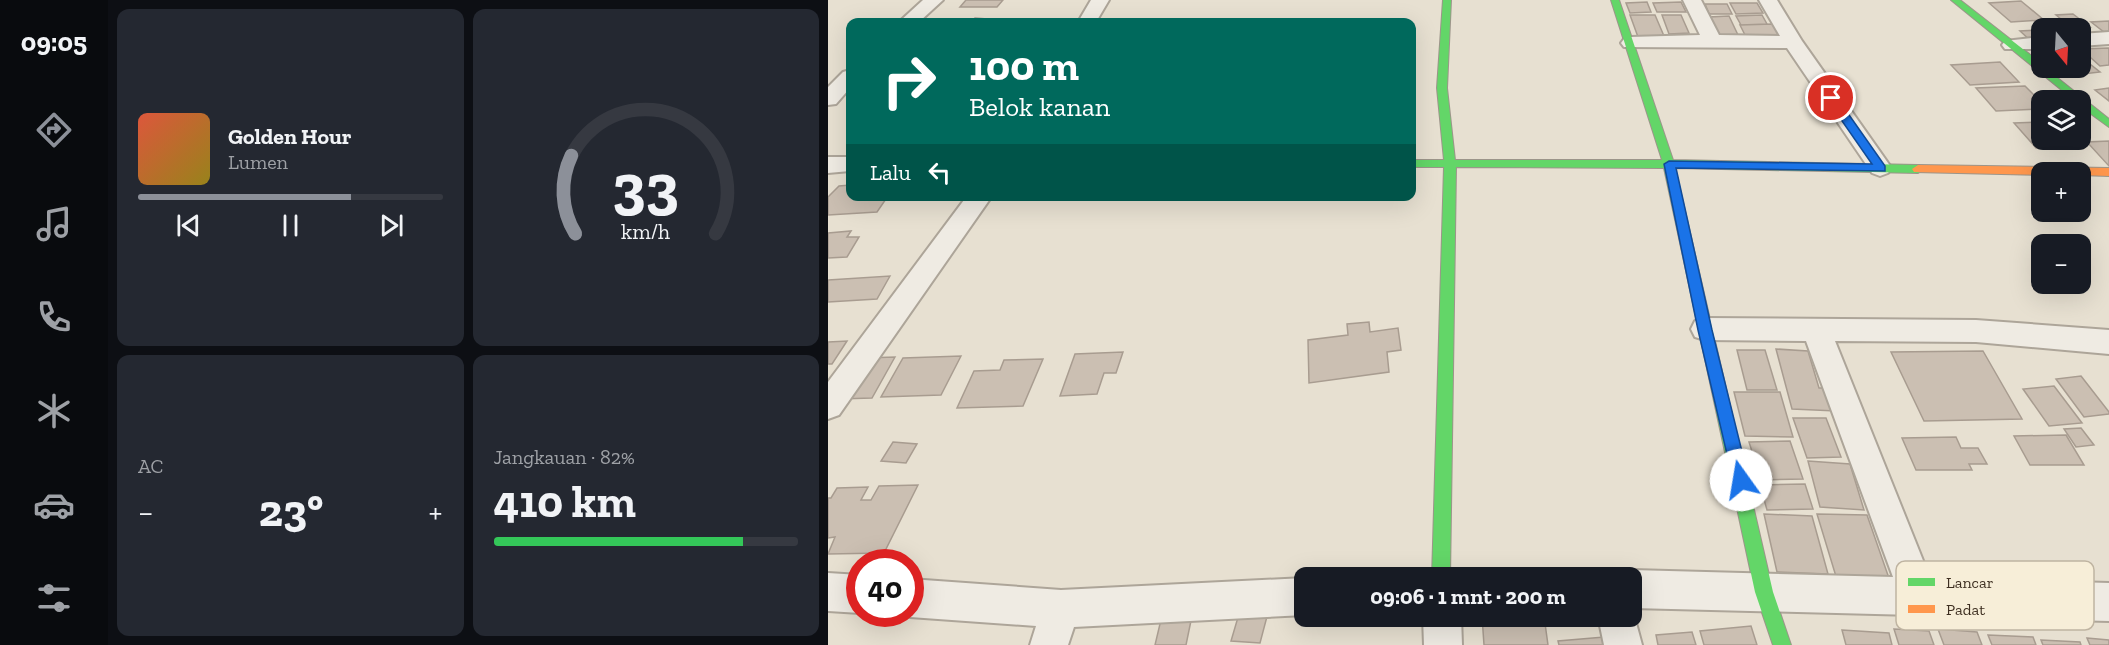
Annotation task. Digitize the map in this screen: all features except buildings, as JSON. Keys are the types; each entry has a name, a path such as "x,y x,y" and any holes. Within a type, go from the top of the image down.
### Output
{"street":[{"path":"913,18 934,0"},
{"path":"1089,18 1100,0"},
{"path":"1441,567 1450,164 1442,87 1447,0"},
{"path":"1615,0 1669,164 1741,480 1764,592 1782,645"},
{"path":"1692,0 1712,41"},
{"path":"1768,0 1793,42 1881,168"},
{"path":"1955,0 2067,90"},
{"path":"2091,39 2109,38"},
{"path":"1631,43 1793,42"},
{"path":"2012,45 2031,44"},
{"path":"828,99 846,80"},
{"path":"2091,110 2109,124"},
{"path":"1416,163 1669,164 2109,172"},
{"path":"828,165 846,164"},
{"path":"828,406 976,201"},
{"path":"1705,330 2011,332 2109,342"},
{"path":"1816,330 1905,561"},
{"path":"1642,589 1896,598"},
{"path":"828,592 846,593"},
{"path":"924,599 1061,609 1294,597"},
{"path":"2094,602 2109,602"},
{"path":"1049,645 1061,609"},
{"path":"1442,627 1443,645"},
{"path":"1619,627 1623,645"}],"traffic: fast":[{"path":"1441,567 1450,164 1442,88 1447,0"},
{"path":"1615,0 1669,164 1764,592 1782,645"},
{"path":"1955,0 2068,90"},
{"path":"2091,110 2109,124"},
{"path":"1416,163 1669,164 1918,169"}],"traffic: slow":[{"path":"1918,169 2109,172"}],"route":[{"path":"1741,480 1693,279 1669,164 1881,168 1831,98"}]}
